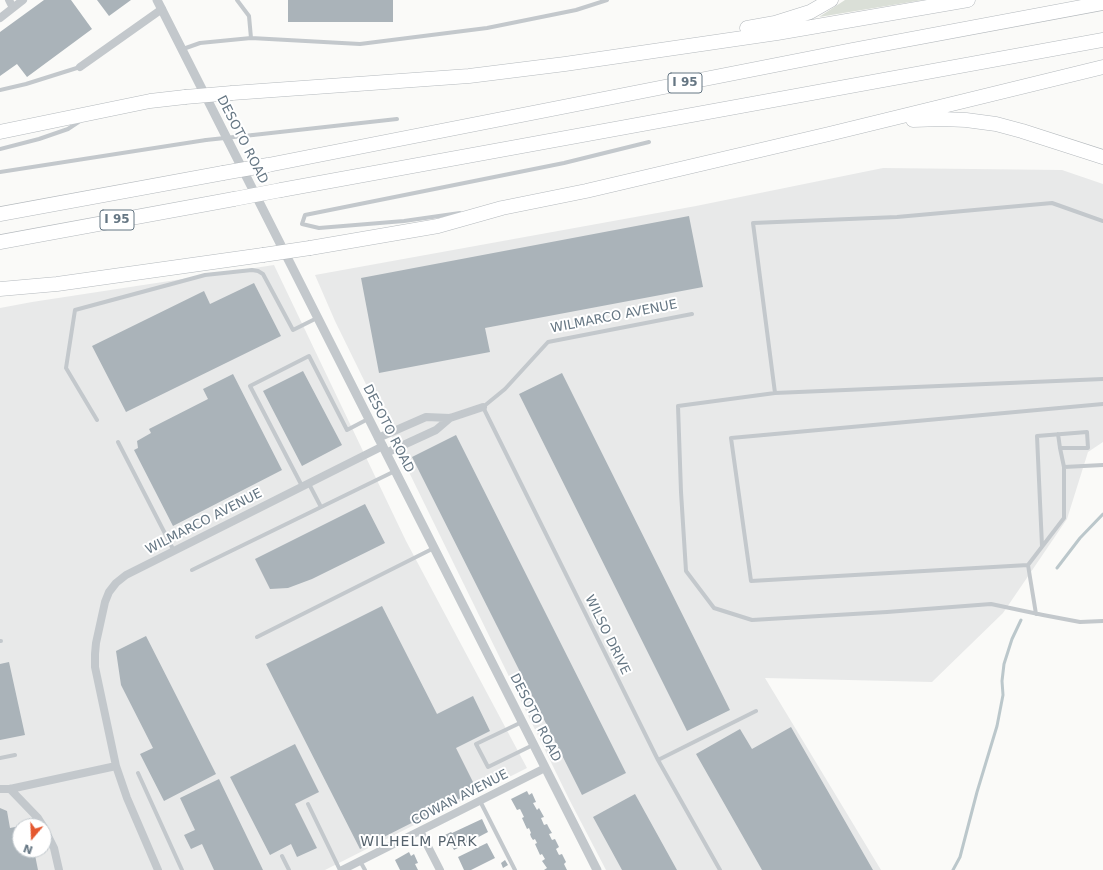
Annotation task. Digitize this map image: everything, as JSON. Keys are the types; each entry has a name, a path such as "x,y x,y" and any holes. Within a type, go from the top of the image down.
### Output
{"highway":[{"path":"565,64 775,23 810,12 831,0"},
{"path":"0,132 150,101 232,92 468,76 565,64 777,33 968,0"},
{"name":"I 95","path":"0,214 268,165 852,50 1103,3"},
{"name":"I 95","path":"0,242 1103,40"},
{"path":"0,289 57,284 263,255 438,226 502,208 594,190 1103,67"},
{"path":"830,134 912,120 966,120 996,124 1103,157"}],"street":[{"path":"9,0 13,8"},
{"path":"0,18 23,0"},
{"name":"DESOTO ROAD","path":"157,0 597,870"},
{"path":"80,67 162,9"},
{"name":"WILMARCO AVENUE","path":"158,870 127,798 116,766 95,666 94,654 96,643 105,602 109,592 116,583 126,575 382,446 426,417 450,418 483,407"},
{"name":"WILMARCO AVENUE","path":"382,446 436,430 450,418"},
{"path":"0,789 10,789 116,766"},
{"name":"COWAN AVENUE","path":"341,870 545,768"},
{"path":"10,789 38,818"},
{"path":"420,831 440,870"},
{"path":"52,844 59,870"}],"lane":[{"path":"237,0 249,16 251,38"},
{"path":"182,49 200,43 251,38 360,44 487,28 576,10 607,0"},
{"path":"0,90 26,84 80,67"},
{"path":"0,150 68,129 92,112"},
{"path":"0,172 206,140 397,119"},
{"path":"464,213 404,221 319,228 302,224 305,215 564,163 649,142"},
{"path":"775,393 753,223 897,217 1052,203 1103,221"},
{"path":"472,212 502,208"},
{"path":"97,420 66,368 75,310 205,275 252,270 263,274 293,330 318,318"},
{"name":"WILMARCO AVENUE","path":"483,407 505,389 548,342 692,314"},
{"path":"321,507 305,485 250,386 309,356 346,430 368,418"},
{"path":"1103,379 775,393 678,406 686,572 714,608 752,620 991,604 1080,622 1103,621"},
{"path":"1028,565 751,581 731,438 1103,404"},
{"name":"WILSO DRIVE","path":"483,407 658,760 720,870"},
{"path":"1042,546 1037,436 1087,432 1088,448 1060,448"},
{"path":"1036,614 1028,565 1064,518 1064,467 1058,434"},
{"path":"118,442 174,551"},
{"path":"1064,467 1103,466"},
{"path":"192,570 395,470"},
{"path":"257,637 434,548"},
{"path":"658,760 756,711"},
{"path":"522,722 476,744 488,767 533,745"},
{"path":"0,758 15,755"},
{"path":"138,773 182,870"},
{"path":"480,801 515,870"},
{"path":"308,804 341,870"},
{"path":"282,856 289,870"},
{"path":"360,861 365,870"}],"shaded area":[{"path":"845,0 923,0 819,17"},
{"path":"883,168 1062,170 1103,184 1103,442 1088,452 1067,519 1003,613 932,682 765,678 881,870 606,870 569,799 335,321 315,275 696,206"},
{"path":"274,265 406,541 527,768 325,870 0,870 0,308"}],"building":[{"path":"44,0 71,0 92,29 27,77 17,64 0,76 0,32"},
{"path":"97,0 131,0 109,16"},
{"path":"288,0 393,0 393,22 288,22"},
{"path":"689,216 703,287 485,328 490,352 379,373 361,278"},
{"path":"254,283 281,336 126,412 92,346 204,291 210,304"},
{"path":"303,371 342,445 302,466 263,391"},
{"path":"562,373 730,710 687,731 519,394"},
{"path":"233,374 282,470 173,526 134,450 138,448 137,441 151,433 149,429 208,399 203,389"},
{"path":"456,435 626,773 582,795 412,457"},
{"path":"365,504 385,543 312,579 288,588 270,589 255,559"},
{"path":"382,606 437,714 473,696 490,731 456,748 477,790 360,849 266,664"},
{"path":"146,636 216,774 164,801 140,754 153,748 121,685 116,651"},
{"path":"9,662 25,735 0,740 0,664"},
{"path":"791,727 873,870 762,870 696,754 740,729 752,749"},
{"path":"295,744 319,792 295,804 317,848 297,857 291,844 270,855 230,777"},
{"path":"219,779 263,870 214,870 202,844 191,849 184,835 195,830 180,798"},
{"path":"527,791 529,795 532,793 536,802 533,803 537,810 539,808 544,817 541,818 544,825 547,824 552,833 549,834 552,840 555,839 559,847 556,849 559,855 562,854 566,862 564,864 567,870 544,870 547,868 542,861 545,859 542,854 540,855 535,844 537,843 535,839 533,840 531,837 529,828 527,829 520,809 517,810 511,799"},
{"path":"635,794 677,870 622,870 593,817"},
{"path":"0,808 7,811 10,828 12,828 12,858 36,858 38,870 0,870"},
{"path":"482,819 488,832 454,850 445,835"},
{"path":"487,843 495,858 471,870 464,870 458,857"},
{"path":"409,852 411,856 414,854 418,863 415,864 418,870 400,870 395,860"},
{"path":"505,860 508,865 503,868 501,863"}],"waterway":[{"path":"1057,568 1080,538 1103,514"},
{"path":"953,870 960,857 977,792 997,726 1003,695 1002,681 1004,664 1012,639 1021,620"}],"district":[{"name":"WILHELM PARK","path":"419,842"}]}
